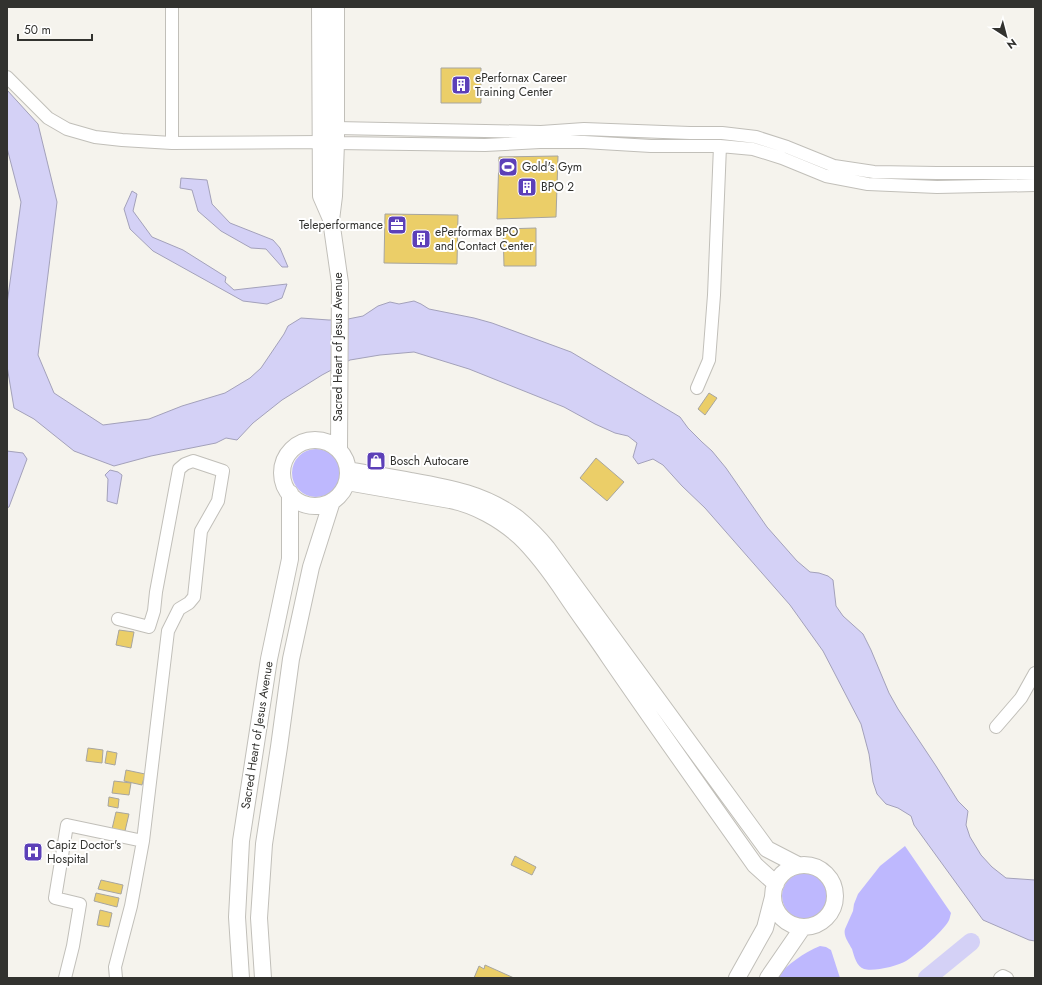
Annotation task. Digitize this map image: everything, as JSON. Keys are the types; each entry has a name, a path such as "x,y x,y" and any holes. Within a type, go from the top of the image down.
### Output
{"main road":[{"name":"Sacred Heart of Jesus Avenue","path":"320,7 331,137"},
{"name":"Sacred Heart of Jesus Avenue","path":"336,7 331,137 321,196 332,220 340,283 338,449"},
{"path":"319,440 330,443 338,449 346,461 347,476 341,493 332,501 321,505 309,505 298,501 287,489 283,478 283,467 287,457 294,448 303,443 319,440"},
{"path":"347,476 449,488 482,498 514,516 526,525 547,548 767,849 798,865 812,866 821,869 830,879 836,892 834,908 828,916 819,924 803,927 788,923 781,916 776,908 774,891 549,571 531,548 518,536 486,513 465,504 347,476"},
{"name":"Sacred Heart of Jesus Avenue","path":"242,978 237,917 240,841 268,659 290,560 290,493"},
{"name":"Sacred Heart of Jesus Avenue","path":"263,978 259,918 264,844 291,660 311,567 332,501"},
{"path":"737,978 764,928 774,891 780,877 785,871 798,865"},
{"path":"768,978 803,927"}],"street":[{"path":"172,7 172,143"},
{"path":"7,77 48,118 67,129 96,137 122,140 172,143 485,131 584,142 651,146 720,146 753,149 782,158 826,176 868,184 1035,186"},
{"path":"331,137 485,145 584,129 722,133 756,137 787,147 834,166 874,172 1035,173"},
{"path":"584,129 584,142"},
{"path":"485,131 485,145"},
{"path":"697,388 709,360 714,287 720,146"},
{"path":"782,158 787,147"},
{"path":"1006,173 1006,185"},
{"path":"116,978 115,967 131,906 143,840 168,631 179,609 189,603 194,596 201,531 218,501 223,471 193,461 184,464 179,469 156,592 154,611 149,627"},
{"path":"118,619 168,631"},
{"path":"996,727 1021,698 1035,674"},
{"path":"65,978 74,946 80,904 55,898 66,825 143,840"},
{"path":"1000,978 1003,976 1007,978"}],"shaded area":[{"path":"316,449 325,451 333,456 338,464 340,473 338,482 333,490 325,495 316,497 307,495 299,490 294,482 292,473 294,464 299,456 307,451"},
{"path":"905,846 951,913 950,919 935,937 906,961 885,968 873,970 864,969 859,966 856,961 846,937 845,929 853,911 858,894 880,866"},
{"path":"810,873 822,879 827,887 827,905 822,913 814,918 800,919 788,913 783,905 782,891 788,879 796,874"},
{"path":"820,946 831,950 840,978 776,978 796,959"}],"water":[{"path":"7,90 38,124 57,202 38,355 54,393 103,425 149,419 182,406 225,393 250,378 261,368 288,326 301,318 329,320 348,319 363,316 378,306 390,302 399,304 414,301 429,309 492,323 571,352 680,417 688,428 712,451 726,468 767,527 797,561 810,572 828,576 833,580 836,606 843,616 863,634 889,693 898,709 958,801 968,811 966,825 970,837 981,855 992,867 1006,878 1035,880 1035,941 1029,940 983,920 914,825 911,816 898,808 886,804 877,794 873,782 869,754 861,724 823,651 790,605 705,508 663,465 653,459 638,464 633,457 637,443 628,436 615,433 564,407 469,369 414,352 380,355 350,360 322,375 282,400 253,423 237,440 226,438 216,443 151,456 114,466 74,451 34,419 14,408 7,366 7,304 21,202 7,148"},
{"path":"181,178 207,180 212,204 230,223 273,240 280,248 288,267 282,267 266,249 251,248 221,231 198,211 192,190 180,188"},
{"path":"132,191 137,194 133,211 152,237 183,250 226,277 225,282 234,290 287,284 282,298 267,304 243,301 153,251 130,229 124,209"},
{"path":"7,451 23,453 27,459 9,507 7,508"},
{"path":"110,470 118,472 122,475 117,504 107,501 108,479 105,475"}],"building":[{"name":"ePerfornax Career Training Center","path":"441,68 481,68 481,103 441,103"},
{"name":"BPO 2","path":"558,156 556,217 497,219 499,157"},
{"name":"ePerformax BPO and Contact Center","path":"385,214 458,215 457,264 384,263"},
{"path":"536,228 536,266 504,266 503,229"},
{"path":"709,393 717,398 705,415 698,409"},
{"path":"596,458 624,482 607,501 580,478"},
{"path":"119,630 134,632 131,648 116,645"},
{"path":"88,748 103,750 102,763 86,761"},
{"path":"107,751 117,753 115,765 105,763"},
{"path":"126,770 145,774 142,785 124,781"},
{"path":"114,781 131,783 129,795 112,793"},
{"path":"109,797 119,799 118,808 108,806"},
{"path":"116,812 129,814 125,831 112,829"},
{"path":"515,856 536,867 532,875 511,865"},
{"path":"101,880 123,885 121,894 98,889"},
{"path":"96,893 119,898 117,907 94,901"},
{"path":"100,910 112,913 109,927 97,925"},
{"path":"485,965 514,978 474,978 479,966 484,969"}],"waterway":[{"path":"927,978 971,942"}],"place":[{"name":"ePerfornax Career Training Center","path":"461,85"},
{"name":"Gold's Gym","path":"508,167"},
{"name":"BPO 2","path":"527,187"},
{"name":"Teleperformance","path":"397,225"},
{"name":"ePerformax BPO and Contact Center","path":"421,239"},
{"name":"Bosch Autocare","path":"376,461"},
{"name":"Capiz Doctor's Hospital","path":"33,852"}]}
